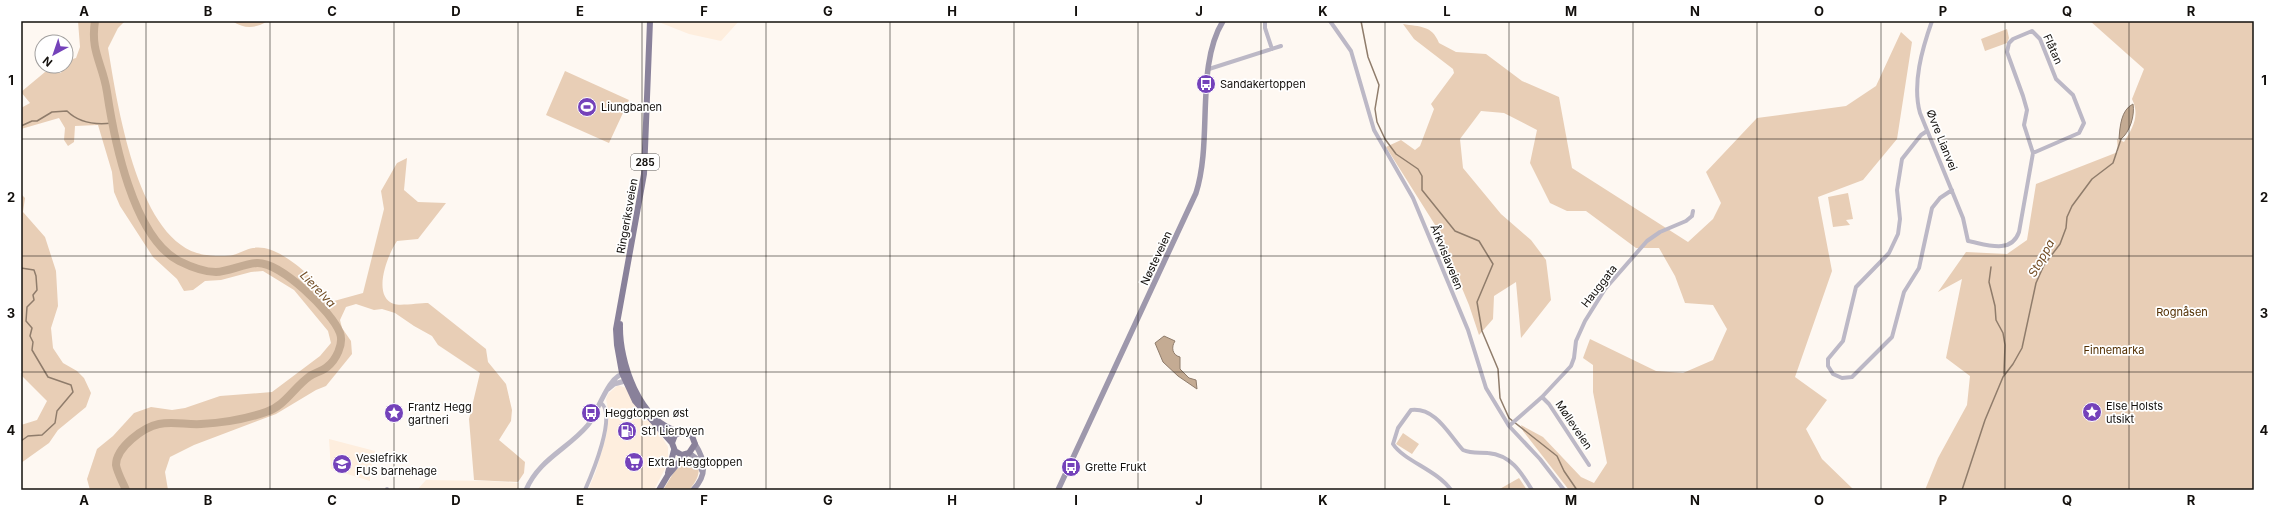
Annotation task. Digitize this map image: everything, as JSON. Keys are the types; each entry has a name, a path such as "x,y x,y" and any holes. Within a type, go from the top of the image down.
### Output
{"main road":[{"name":"Ringeriksveien","path":"650,21 644,174 619,317 625,377 642,410 672,443"},
{"name":"Nøsteveien","path":"1058,490 1196,193 1204,160 1209,69 1214,40 1223,21"},
{"name":"Ringeriksveien","path":"625,377 650,411 668,427 680,432"},
{"path":"672,443 674,436 680,432"},
{"name":"285","path":"659,490 668,475 695,444 690,434 680,432"},
{"name":"285","path":"668,475 674,450 672,443"},
{"path":"693,490 700,482 703,473 703,460 695,444"},
{"path":"674,450 679,454 687,454 698,460 703,473"}],"street":[{"path":"1264,21 1272,49"},
{"name":"Årkvislaveien","path":"1330,21 1351,51 1374,130 1413,198 1468,330 1484,384 1563,490"},
{"name":"Øvre Lianvei","path":"1932,21 1923,54 1917,94 1920,113 1964,221 1968,241"},
{"name":"Flåtan","path":"1968,241 1998,247 2009,245 2015,240 2019,232 2033,153 2024,125 2027,110 2007,52 2009,43 2013,39 2032,31 2040,39 2056,78 2073,95 2084,123 2079,133 2033,153"},
{"path":"1209,69 1281,46"},
{"path":"1927,131 1921,135 1902,159 1897,190 1900,219 1898,234 1889,253 1856,287 1843,341 1828,359 1828,366 1832,374 1842,378 1852,377 1892,337 1904,292 1919,268 1932,208 1940,198 1952,190"},
{"name":"Hauggata","path":"1512,423 1542,397 1573,363 1576,341 1588,315 1600,296 1647,241 1660,232 1686,221 1692,216 1693,210"},
{"path":"526,490 542,464 588,425 613,380 625,377"},
{"path":"608,389 625,377"},
{"name":"Mølleveien","path":"1542,397 1557,415 1589,465"},
{"path":"585,490 604,437 606,412 601,402"},
{"path":"1451,490 1440,479 1400,451 1393,444 1398,428 1411,410 1419,411 1437,420 1448,430 1463,450 1494,454 1506,458 1518,467 1532,490"}],"shaded area":[{"path":"656,21 739,21 721,41 689,34"},
{"path":"2133,104 2133,113 2129,128 2124,136 2119,139 2124,114"},
{"path":"1164,336 1175,341 1173,350 1177,356 1180,357 1180,369 1189,378 1196,380 1197,389 1178,376 1163,362 1155,343"},
{"path":"618,385 626,388 640,412 659,432 668,447 668,463 654,490 588,490 596,471 606,436 609,414 606,399 608,394"},
{"path":"329,439 375,451 374,455 370,455 373,472 370,472 370,481 331,469"},
{"path":"426,480 519,483 518,490 417,490"}],"green space":[{"path":"78,21 125,21 118,28 108,48 124,132 133,164 144,194 159,221 176,241 197,253 210,255 233,255 253,248 264,248 275,252 298,266 334,301 363,293 384,209 381,191 397,163 407,158 404,190 418,202 446,203 418,239 397,241 386,265 382,284 384,293 387,300 397,305 428,303 486,349 488,362 506,384 512,410 511,421 499,440 525,462 524,473 518,482 474,480 469,419 480,373 438,345 432,336 395,313 382,309 374,310 356,304 346,307 340,320 342,328 351,341 352,354 326,386 316,390 276,414 194,445 170,457 165,472 168,490 90,490 87,479 97,449 113,436 134,413 151,407 172,410 185,408 220,396 272,392 320,356 331,343 328,331 294,290 263,271 251,272 221,280 205,281 193,290 184,291 177,279 153,257 120,206 114,192 112,172 98,125 75,126 74,142 68,146 64,140 65,128 59,118 21,129 21,108 30,103 21,92 43,74 74,74 74,59 76,58 80,47"},
{"path":"232,21 268,21 258,26 245,27"},
{"name":"Finnemarka","path":"2090,21 2254,21 2254,490 1925,490 1938,458 1967,405 1970,376 1946,358 1962,279 1938,292 1966,252 2007,254 2027,240 2036,184 2118,152 2117,139 2124,142 2133,126 2135,110 2132,99 2144,69"},
{"path":"1403,24 1429,30 1433,33 1439,43 1456,52 1486,54 1522,81 1559,97 1572,168 1688,242 1713,219 1721,203 1706,172 1757,118 1846,106 1876,86 1901,32 1912,42 1897,139 1863,180 1818,197 1832,271 1795,377 1827,400 1806,429 1822,459 1854,490 1569,490 1523,431 1521,425 1543,437 1581,477 1594,483 1607,463 1593,392 1593,365 1583,358 1590,339 1656,371 1683,373 1713,360 1727,329 1713,305 1685,303 1675,276 1659,248 1636,248 1586,211 1567,211 1550,203 1530,163 1537,130 1504,113 1481,111 1460,139 1463,168 1501,214 1531,240 1546,260 1551,300 1521,338 1516,282 1494,296 1493,319 1479,335 1469,305 1437,228 1386,147 1401,140 1415,150 1420,146 1434,109 1431,104 1454,73 1453,69 1414,39"},
{"path":"2007,29 2009,38 2007,43 1985,51 1981,39"},
{"name":"Liungbanen","path":"565,71 629,100 609,143 546,115"},
{"path":"1848,193 1853,219 1846,220 1850,225 1833,227 1828,197"},
{"path":"21,194 25,198 23,212 45,237 56,271 58,306 51,328 53,348 63,363 77,371 84,378 91,393 86,407 58,430 49,443 21,463 21,425 37,420 47,401 21,375"},
{"path":"1403,433 1419,444 1412,454 1396,444"},
{"path":"689,459 693,459 699,471 695,483 689,490 663,490 674,472"},
{"path":"1519,478 1527,490 1498,490"}],"waterway":[{"name":"Lierelva","path":"95,21 94,41 105,82 115,135 128,185 149,231 163,249 179,261 192,267 207,271 221,272 257,263 267,265 292,279 317,301 335,324 341,337 338,352 330,364 304,380 284,401 273,409 250,417 226,422 201,424 170,423 159,424 146,429 132,439 117,458 116,465 126,490"},
{"path":"1361,21 1368,57 1379,85 1375,109 1377,122 1385,139 1396,154 1418,169 1422,176 1422,190 1455,231 1479,241 1493,264 1477,302 1482,331 1498,369 1500,398 1509,418 1557,456 1564,471 1577,490"},
{"path":"21,126 32,121 37,121 52,112 67,111 82,121 99,124 112,123"},
{"name":"Stoppa","path":"1962,490 1985,420 2003,377 2013,364 2022,348 2036,283 2044,265 2060,244 2066,228 2067,217 2072,206 2092,179 2113,163 2121,139"},
{"name":"Stoppa","path":"1991,267 1989,282 1995,306 1996,320 2003,333 2005,345 2004,374"},
{"path":"21,268 34,270 36,276 37,290 33,295 34,300 27,307 26,321 32,328 30,336 33,342 32,350 48,377 71,385 73,392 57,411 55,423 42,435 28,436 21,441"}],"place":[{"name":"Sandakertoppen","path":"1206,84"},
{"name":"Liungbanen","path":"587,107"},
{"name":"Else Holsts utsikt","path":"2092,412"},
{"name":"Frantz Hegg gartneri","path":"394,413"},
{"name":"Heggtoppen øst","path":"591,413"},
{"name":"St1 Lierbyen","path":"627,431"},
{"name":"Extra Heggtoppen","path":"634,462"},
{"name":"Veslefrikk FUS barnehage","path":"342,464"},
{"name":"Grette Frukt","path":"1071,467"}],"park label":[{"name":"Rognåsen","path":"2182,312"}]}
